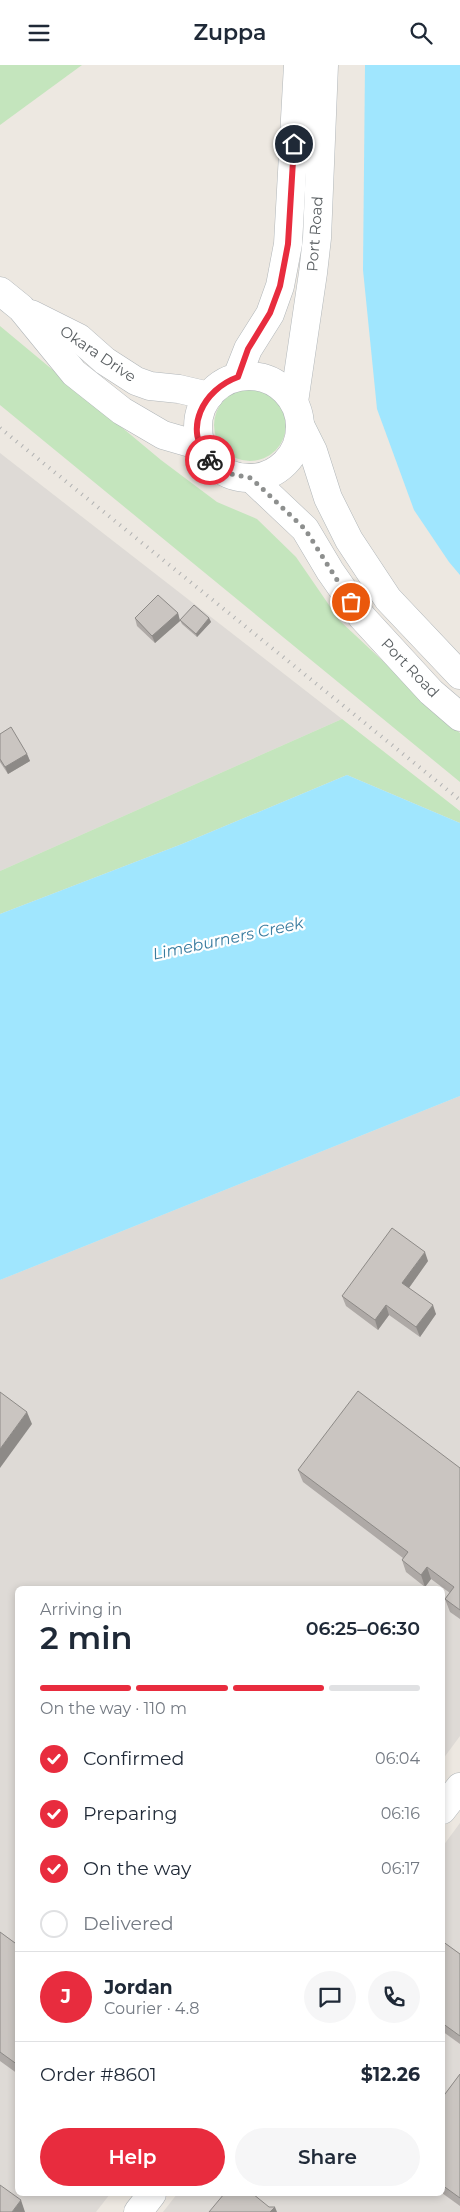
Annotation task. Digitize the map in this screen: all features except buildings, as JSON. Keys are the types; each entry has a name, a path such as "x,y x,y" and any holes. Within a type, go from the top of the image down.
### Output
{"main road":[{"name":"Port Road","path":"238,377 248,349 270,313 280,286 288,244 298,65"},
{"name":"Port Road","path":"324,65 316,247 297,414 313,451 328,498 349,541 388,599 460,675"},
{"name":"Okara Drive","path":"0,291 21,308 79,338 105,361 136,381 150,386 208,395"},
{"name":"Okara Drive","path":"21,308 74,373 122,411 162,435 201,446"},
{"path":"238,377 254,377 270,381 283,390 297,414 299,438 294,451 286,462 264,476 251,478 226,473 207,457 201,446 198,420 208,395 226,381 238,377"},
{"name":"Port Road","path":"251,478 305,529 330,571 362,617 432,692 460,717"},
{"path":"445,1806 460,1787"},
{"path":"138,2212 150,2196"}],"shaded area":[{"path":"0,453 342,719 0,871"},
{"path":"460,1096 460,1736 445,1756 445,1586 15,1586 15,2196 108,2196 96,2212 0,2212 0,1280"},
{"path":"460,1823 460,2212 163,2212 175,2196 445,2196 445,1843"}],"green space":[{"path":"0,65 82,65 0,125"},
{"path":"0,326 161,460 217,502 257,519 296,557 340,621 460,733 460,782 0,405"},
{"path":"250,389 270,395 280,405 286,425 280,445 270,455 250,461 230,455 220,445 214,425 220,405 230,395"},
{"path":"342,719 460,811 460,823 347,775 182,844 0,914 0,871"}],"water":[{"path":"365,65 460,65 460,575 414,510 377,409 363,270"},
{"name":"Limeburners Creek","path":"347,775 460,823 460,1096 0,1280 0,914 182,844"}],"railway":[{"path":"0,428 460,800"}],"way so far":[{"path":"210,460 226,473 238,477 251,478 305,529 351,602"}],"route":[{"path":"210,460 201,446 198,433 198,420 202,407 208,395 217,387 226,381 238,377 248,349 270,313 280,286 288,244 294,144"}]}
